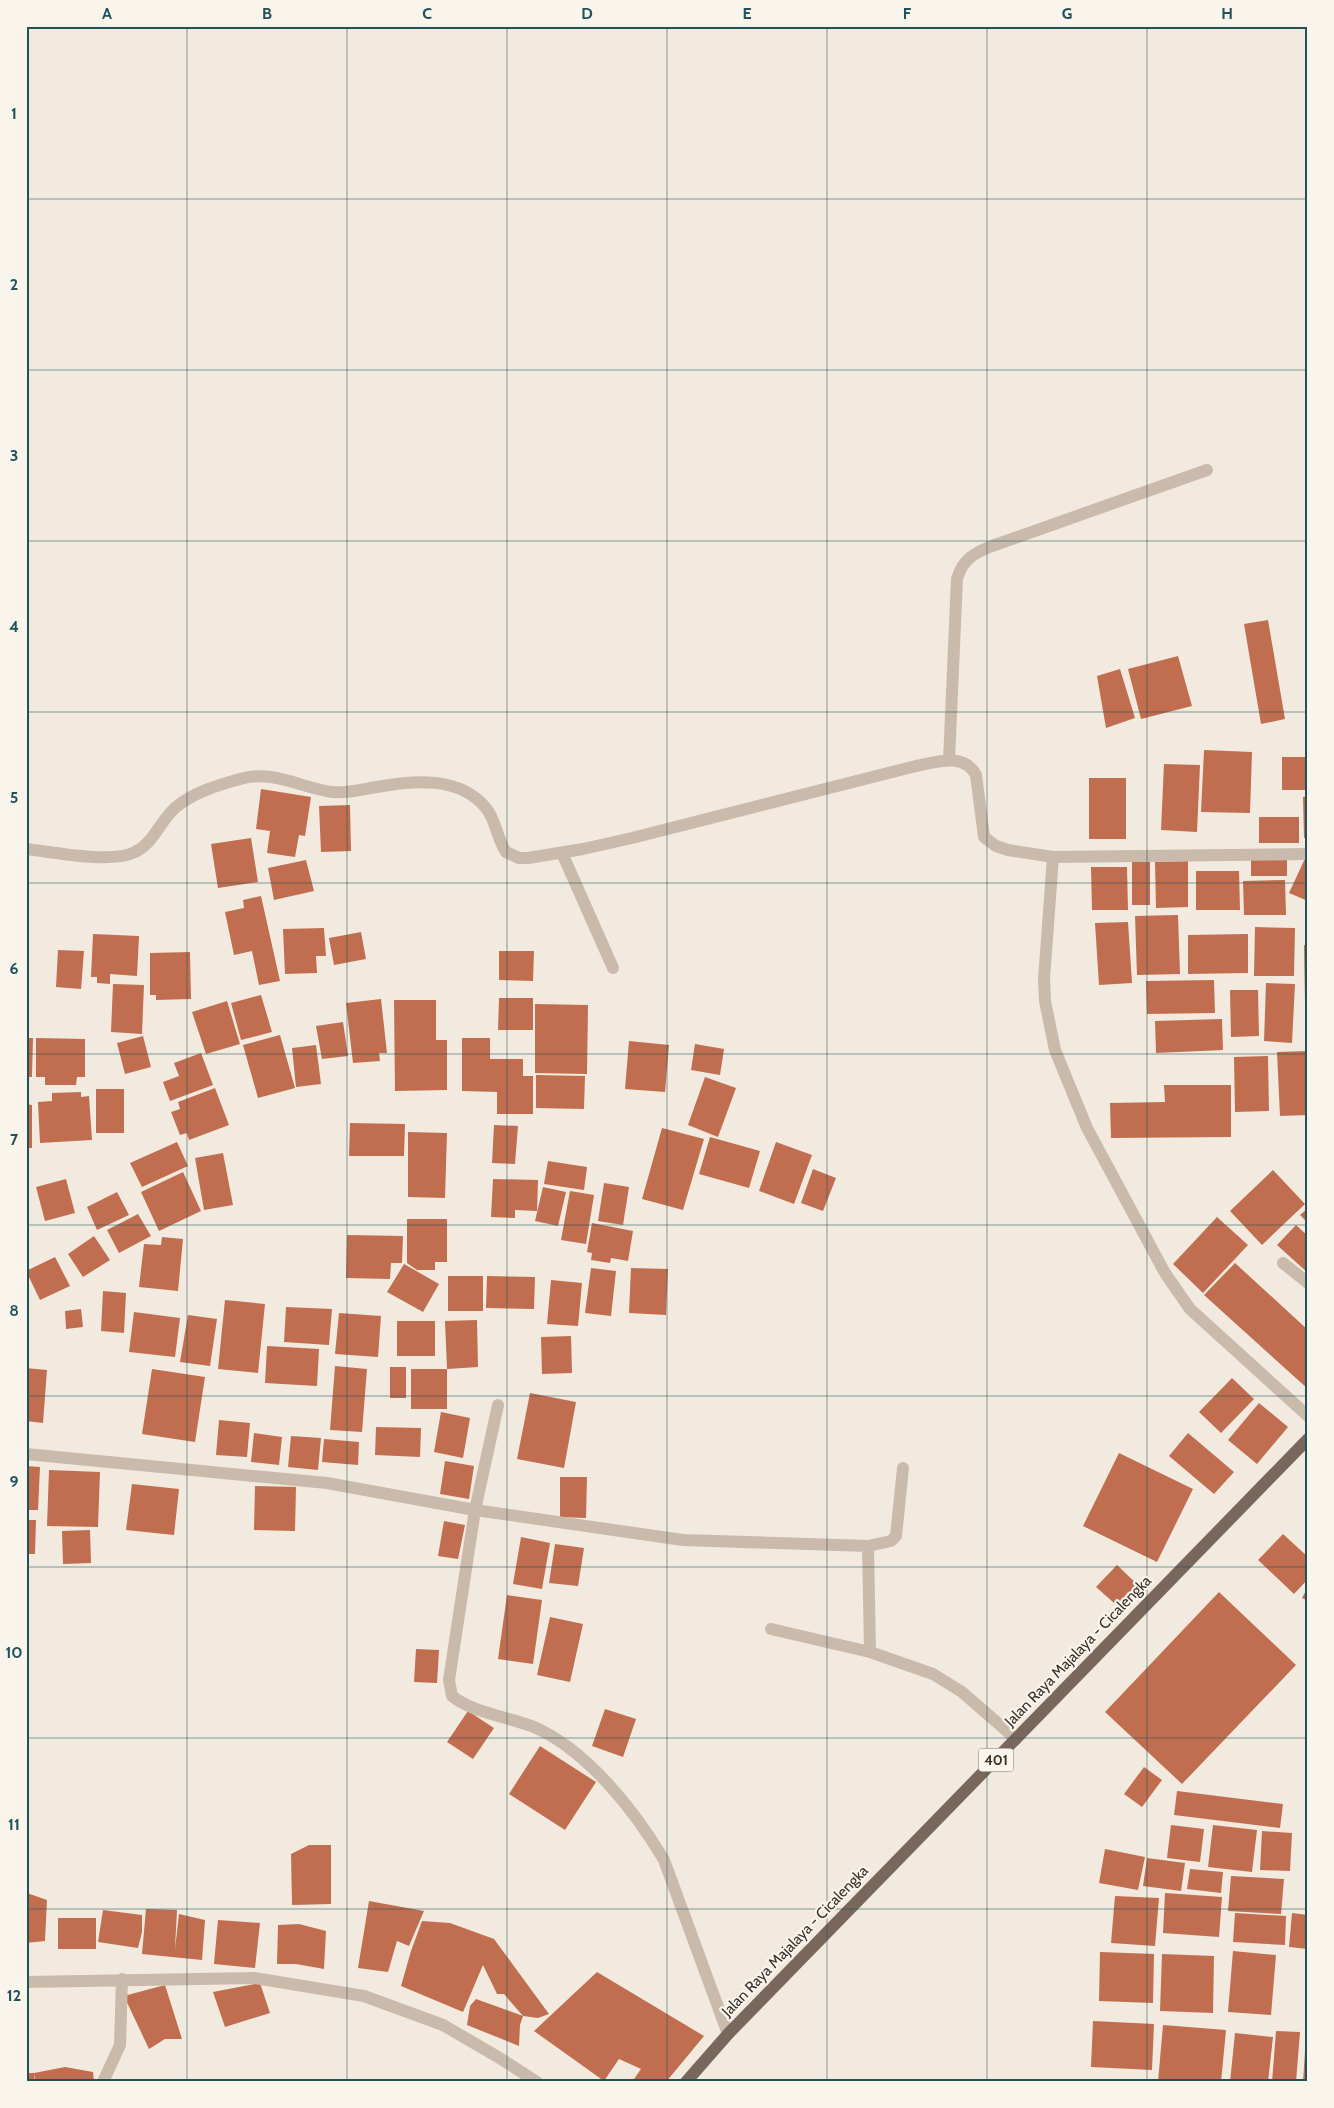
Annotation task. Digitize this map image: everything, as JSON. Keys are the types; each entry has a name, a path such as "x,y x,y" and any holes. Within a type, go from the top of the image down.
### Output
{"main road":[{"name":"Jalan Raya Majalaya - Cicalengka","path":"686,2082 728,2034 1308,1439"}],"street":[{"path":"950,760 957,579 960,568 967,559 992,546 1207,470"},
{"path":"26,849 94,857 125,856 136,852 148,843 174,808 193,796 242,778 268,776 290,780 314,789 335,793 418,781 456,788 469,793 488,810 506,852 519,858 562,853 632,838 916,766 958,760 972,767 976,775 984,836 989,842 1008,850 1053,857 1308,854"},
{"path":"562,853 613,968"},
{"path":"1053,857 1044,1001 1055,1050 1087,1128 1165,1273 1190,1310 1308,1416"},
{"path":"1283,1263 1308,1283"},
{"path":"498,1405 475,1510 449,1680 452,1696 458,1701 484,1712 534,1727 569,1748 608,1785 654,1842 664,1860 728,2034"},
{"path":"26,1454 327,1483 475,1510 683,1540 868,1546 891,1541 896,1536 903,1468"},
{"path":"868,1546 870,1652"},
{"path":"771,1629 870,1652 933,1674 962,1692 1016,1739"},
{"path":"26,1982 254,1978 364,1996 443,2025 537,2082"},
{"path":"103,2082 120,2045 122,1980"}],"building":[{"path":"1268,620 1285,719 1261,724 1244,624"},
{"path":"1178,656 1192,706 1141,719 1128,669"},
{"path":"1120,669 1135,718 1106,728 1097,676"},
{"path":"1204,750 1252,752 1250,813 1201,812"},
{"path":"1282,757 1308,757 1308,790 1282,790"},
{"path":"1164,764 1200,765 1197,832 1161,830"},
{"path":"1089,778 1126,778 1126,839 1089,839"},
{"path":"261,789 311,797 305,836 299,835 295,857 267,853 270,831 256,829"},
{"path":"1308,796 1308,838 1304,838 1303,797"},
{"path":"350,805 351,851 321,852 319,806"},
{"path":"1259,817 1299,817 1299,843 1259,843"},
{"path":"251,838 258,882 218,888 211,844"},
{"path":"1308,852 1308,901 1289,893"},
{"path":"1251,859 1287,859 1287,876 1251,876"},
{"path":"306,860 314,891 274,900 268,868"},
{"path":"1188,861 1188,907 1156,908 1155,862"},
{"path":"1132,862 1150,862 1150,905 1132,905"},
{"path":"1091,867 1127,867 1128,910 1092,910"},
{"path":"1196,871 1239,871 1240,910 1196,910"},
{"path":"1285,880 1286,915 1244,915 1243,881"},
{"path":"261,896 280,981 259,985 252,951 234,955 225,912 244,908 243,900"},
{"path":"1178,915 1180,974 1137,975 1135,916"},
{"path":"1128,922 1132,983 1099,985 1095,923"},
{"path":"1255,927 1295,928 1294,976 1254,976"},
{"path":"324,928 326,956 316,956 317,973 285,974 283,929"},
{"path":"361,932 366,959 334,965 329,938"},
{"path":"93,934 139,936 137,976 110,974 110,984 97,983 97,977 91,977"},
{"path":"1248,934 1248,973 1188,974 1188,935"},
{"path":"1304,945 1308,945 1308,1003 1305,1003"},
{"path":"58,950 84,951 81,989 56,987"},
{"path":"499,951 534,951 533,981 499,980"},
{"path":"190,952 191,999 156,1000 156,995 150,995 150,953"},
{"path":"1214,980 1215,1013 1147,1014 1146,981"},
{"path":"1266,983 1295,984 1292,1043 1264,1041"},
{"path":"113,984 144,985 142,1034 111,1032"},
{"path":"1230,990 1258,990 1259,1036 1231,1037"},
{"path":"261,995 272,1032 241,1040 231,1003"},
{"path":"499,998 533,998 533,1030 498,1030"},
{"path":"381,999 387,1053 379,1053 380,1061 353,1063 346,1003"},
{"path":"394,1000 436,1000 436,1040 447,1040 447,1090 395,1091"},
{"path":"227,1001 240,1044 206,1054 192,1012"},
{"path":"535,1004 588,1005 587,1074 535,1073"},
{"path":"1222,1019 1223,1050 1156,1053 1155,1021"},
{"path":"343,1022 348,1056 322,1059 316,1026"},
{"path":"280,1035 295,1088 258,1098 243,1045"},
{"path":"143,1036 151,1067 125,1074 117,1043"},
{"path":"26,1038 33,1038 32,1077 26,1077"},
{"path":"36,1038 85,1039 85,1077 77,1077 76,1085 45,1085 45,1077 36,1077"},
{"path":"462,1038 490,1038 490,1059 523,1059 523,1076 533,1076 533,1114 497,1114 497,1092 462,1091"},
{"path":"629,1041 669,1045 665,1092 625,1089"},
{"path":"695,1044 724,1049 720,1075 691,1070"},
{"path":"316,1045 321,1084 296,1087 292,1048"},
{"path":"1308,1051 1308,1115 1280,1116 1277,1052"},
{"path":"201,1053 213,1085 170,1101 163,1082 179,1076 174,1063"},
{"path":"1268,1056 1269,1111 1235,1112 1234,1057"},
{"path":"536,1075 585,1076 584,1109 536,1108"},
{"path":"705,1077 736,1088 718,1137 688,1125"},
{"path":"1164,1085 1231,1085 1231,1137 1111,1138 1110,1103 1165,1102"},
{"path":"215,1088 229,1125 189,1140 187,1133 180,1135 171,1112 180,1109 178,1102"},
{"path":"96,1089 124,1089 124,1133 96,1133"},
{"path":"81,1092 81,1097 89,1096 92,1140 40,1143 38,1102 52,1101 52,1093"},
{"path":"26,1104 32,1105 32,1148 26,1148"},
{"path":"350,1123 405,1124 404,1156 349,1156"},
{"path":"494,1125 518,1126 515,1164 492,1163"},
{"path":"662,1128 704,1139 683,1210 642,1199"},
{"path":"408,1132 447,1133 445,1198 408,1197"},
{"path":"710,1137 760,1151 749,1188 699,1174"},
{"path":"177,1142 188,1166 142,1187 130,1163"},
{"path":"776,1142 812,1155 794,1204 759,1191"},
{"path":"223,1153 233,1205 204,1210 195,1158"},
{"path":"548,1161 587,1167 584,1190 544,1184"},
{"path":"813,1169 836,1178 823,1211 801,1203"},
{"path":"1273,1170 1305,1204 1262,1245 1230,1211"},
{"path":"183,1172 201,1211 159,1231 141,1192"},
{"path":"66,1179 75,1213 45,1221 36,1187"},
{"path":"493,1179 538,1180 537,1211 515,1210 515,1218 491,1217"},
{"path":"604,1183 629,1187 623,1225 598,1221"},
{"path":"543,1187 566,1192 558,1226 535,1221"},
{"path":"570,1191 594,1195 586,1244 561,1240"},
{"path":"117,1192 129,1215 97,1230 87,1207"},
{"path":"1308,1208 1308,1223 1300,1215"},
{"path":"138,1214 151,1236 119,1253 107,1230"},
{"path":"1217,1217 1248,1245 1203,1293 1173,1264"},
{"path":"407,1219 447,1219 447,1262 435,1262 435,1270 417,1270 407,1263"},
{"path":"592,1223 633,1231 628,1261 611,1258 610,1263 591,1260 592,1253 587,1252"},
{"path":"1296,1225 1308,1236 1308,1273 1277,1245"},
{"path":"347,1235 403,1236 402,1263 391,1263 390,1279 346,1278"},
{"path":"94,1236 110,1260 83,1277 68,1254"},
{"path":"162,1237 183,1239 178,1291 139,1287 144,1244 161,1245"},
{"path":"55,1257 70,1286 40,1300 26,1271"},
{"path":"1235,1263 1308,1330 1308,1389 1204,1295"},
{"path":"404,1264 439,1284 423,1312 387,1292"},
{"path":"591,1268 616,1271 611,1316 585,1313"},
{"path":"631,1268 668,1269 666,1315 629,1313"},
{"path":"448,1276 483,1276 483,1311 448,1311"},
{"path":"487,1276 535,1277 534,1309 486,1308"},
{"path":"551,1280 582,1283 578,1326 547,1324"},
{"path":"103,1291 126,1293 124,1333 101,1331"},
{"path":"225,1300 265,1304 258,1373 218,1369"},
{"path":"286,1307 332,1309 329,1345 284,1342"},
{"path":"81,1309 83,1327 66,1329 65,1311"},
{"path":"134,1312 180,1318 175,1357 129,1352"},
{"path":"339,1313 381,1316 378,1357 335,1354"},
{"path":"188,1315 217,1319 210,1366 180,1362"},
{"path":"477,1320 478,1367 447,1369 445,1321"},
{"path":"397,1321 435,1321 435,1356 397,1356"},
{"path":"571,1336 572,1373 542,1374 541,1337"},
{"path":"267,1346 319,1349 317,1386 265,1383"},
{"path":"335,1366 367,1369 362,1432 330,1430"},
{"path":"390,1367 406,1367 406,1398 390,1398"},
{"path":"26,1368 47,1370 43,1423 26,1421"},
{"path":"152,1369 205,1377 195,1442 142,1434"},
{"path":"411,1369 447,1369 447,1409 411,1409"},
{"path":"1232,1378 1254,1399 1221,1433 1199,1412"},
{"path":"530,1393 576,1402 564,1468 517,1459"},
{"path":"1259,1403 1288,1427 1257,1464 1228,1440"},
{"path":"441,1412 470,1418 463,1458 434,1452"},
{"path":"219,1420 250,1423 247,1457 216,1455"},
{"path":"376,1427 421,1428 420,1457 375,1455"},
{"path":"254,1433 282,1437 279,1465 251,1462"},
{"path":"1188,1433 1234,1472 1214,1494 1169,1456"},
{"path":"291,1436 321,1438 318,1470 288,1467"},
{"path":"324,1439 359,1442 358,1465 322,1462"},
{"path":"1119,1453 1193,1489 1157,1562 1083,1526"},
{"path":"445,1461 474,1466 469,1499 440,1494"},
{"path":"26,1466 40,1467 38,1510 26,1510"},
{"path":"49,1470 100,1472 98,1527 47,1526"},
{"path":"560,1477 587,1477 586,1518 560,1517"},
{"path":"132,1484 179,1489 174,1535 126,1530"},
{"path":"255,1486 296,1487 295,1531 254,1530"},
{"path":"26,1520 36,1520 35,1554 26,1554"},
{"path":"444,1521 465,1525 458,1559 438,1556"},
{"path":"90,1530 91,1563 63,1564 62,1531"},
{"path":"1283,1534 1308,1557 1308,1579 1294,1594 1258,1560"},
{"path":"521,1537 550,1543 542,1589 513,1584"},
{"path":"555,1544 584,1548 578,1586 549,1583"},
{"path":"1117,1565 1141,1588 1122,1610 1096,1587"},
{"path":"1308,1587 1308,1601 1302,1598"},
{"path":"1219,1592 1296,1665 1182,1784 1105,1712"},
{"path":"507,1595 542,1600 533,1664 498,1659"},
{"path":"550,1617 583,1624 570,1682 537,1675"},
{"path":"416,1649 439,1650 437,1683 414,1682"},
{"path":"605,1709 636,1719 623,1757 592,1746"},
{"path":"468,1711 494,1728 473,1759 447,1742"},
{"path":"540,1746 596,1782 565,1830 509,1794"},
{"path":"1144,1767 1162,1780 1142,1807 1124,1794"},
{"path":"1177,1791 1283,1804 1280,1828 1174,1815"},
{"path":"1171,1825 1204,1829 1200,1862 1167,1858"},
{"path":"1213,1825 1257,1830 1252,1872 1208,1867"},
{"path":"1262,1831 1292,1833 1290,1871 1260,1870"},
{"path":"309,1845 331,1845 331,1904 292,1905 291,1854"},
{"path":"1105,1849 1145,1857 1138,1890 1099,1883"},
{"path":"1147,1858 1185,1863 1181,1891 1143,1886"},
{"path":"1190,1869 1223,1872 1221,1893 1187,1889"},
{"path":"1231,1876 1284,1879 1281,1914 1228,1911"},
{"path":"27,1893 47,1900 45,1941 26,1943"},
{"path":"1165,1893 1222,1897 1219,1937 1163,1933"},
{"path":"1115,1896 1159,1898 1155,1946 1111,1943"},
{"path":"369,1901 424,1911 409,1946 397,1941 388,1972 358,1968"},
{"path":"146,1909 177,1910 175,1949 179,1914 205,1920 202,1960 142,1954"},
{"path":"103,1910 142,1915 142,1932 138,1948 98,1942"},
{"path":"1235,1913 1286,1916 1285,1945 1233,1942"},
{"path":"1292,1913 1308,1915 1308,1949 1289,1947"},
{"path":"58,1918 96,1918 96,1949 58,1949"},
{"path":"218,1920 260,1923 255,1968 214,1964"},
{"path":"422,1921 450,1923 494,1939 549,2014 538,2018 523,2016 504,1994 497,1994 483,1965 463,2012 401,1986"},
{"path":"299,1924 326,1931 324,1969 296,1964 277,1964 278,1925"},
{"path":"1233,1951 1276,1955 1271,2015 1228,2012"},
{"path":"1100,1952 1154,1954 1153,2003 1099,2001"},
{"path":"1162,1954 1214,1956 1213,2013 1160,2011"},
{"path":"597,1972 704,2036 666,2082 632,2082 641,2069 619,2059 604,2081 534,2031"},
{"path":"260,1983 270,2013 225,2027 213,1992"},
{"path":"165,1985 182,2039 165,2039 149,2049 124,1996"},
{"path":"476,1999 523,2016 520,2025 519,2046 467,2025 470,2006"},
{"path":"1093,2021 1154,2024 1152,2070 1091,2067"},
{"path":"1163,2025 1226,2030 1221,2082 1158,2082"},
{"path":"1276,2031 1300,2032 1296,2082 1272,2082"},
{"path":"1235,2033 1273,2037 1268,2082 1230,2082"},
{"path":"1305,2051 1308,2051 1308,2082 1303,2082"},
{"path":"65,2067 93,2072 94,2082 35,2082 34,2073"},
{"path":"26,2073 34,2073 34,2082 26,2082"}]}
